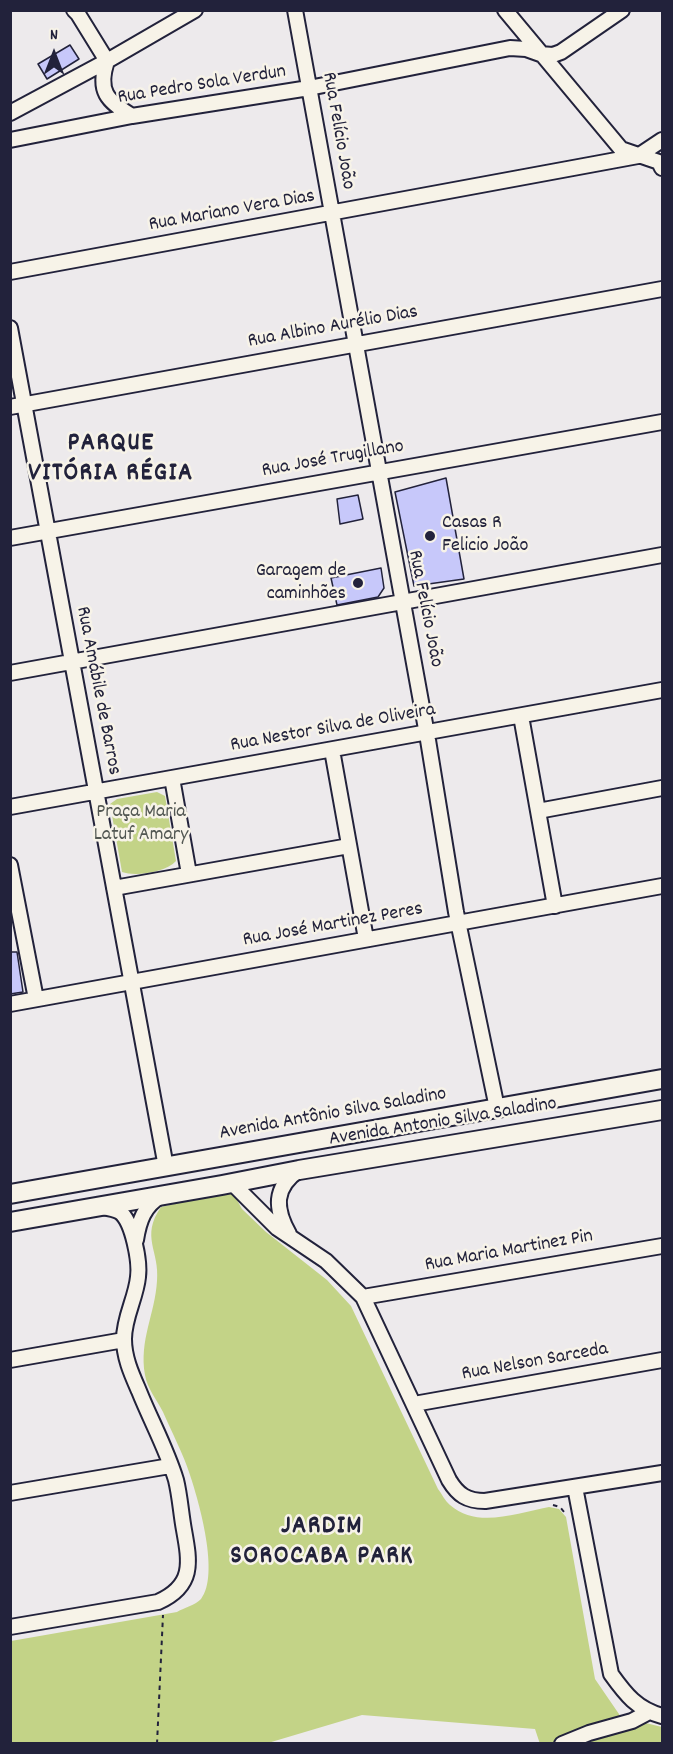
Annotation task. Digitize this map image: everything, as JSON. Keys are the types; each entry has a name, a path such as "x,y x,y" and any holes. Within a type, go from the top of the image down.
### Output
{"main road":[{"name":"Avenida Antônio Silva Saladino","path":"10,1194 663,1079"},
{"path":"363,1159 478,1129 492,1119 497,1108"},
{"name":"Avenida Antonio Silva Saladino","path":"232,1183 663,1110"},
{"path":"10,1222 232,1183"}],"street":[{"path":"74,10 107,61 102,77 105,94 116,106 132,116"},
{"path":"12,114 195,10"},
{"name":"Rua Felício João","path":"295,10 427,732 459,923 497,1108"},
{"path":"505,10 621,149 659,162 663,168"},
{"path":"540,54 553,55 561,52 622,10"},
{"name":"Rua Pedro Sola Verdun","path":"12,139 132,116 309,88 510,48 526,49 540,54"},
{"path":"638,156 663,140"},
{"name":"Rua Mariano Vera Dias","path":"10,272 638,156"},
{"name":"Rua Albino Aurélio Dias","path":"17,405 663,289"},
{"name":"Rua Amábile de Barros","path":"10,328 17,405 48,532 166,1167"},
{"name":"Rua José Trugillano","path":"10,538 663,422"},
{"path":"10,673 663,555"},
{"name":"Rua Nestor Silva de Oliveira","path":"10,807 663,690"},
{"path":"521,716 555,906"},
{"path":"332,750 366,939"},
{"path":"172,778 189,874"},
{"path":"538,811 663,788"},
{"path":"114,888 349,846"},
{"path":"10,865 36,999"},
{"name":"Rua José Martinez Peres","path":"10,1004 663,886"},
{"path":"290,1236 279,1212 279,1200 285,1182 299,1170"},
{"path":"232,1183 277,1228 326,1261 363,1297 448,1480 462,1496 469,1500 485,1501 663,1473"},
{"path":"135,1245 141,1218 153,1201 162,1196"},
{"path":"10,1627 158,1602 172,1596 188,1573 189,1559 176,1480 127,1363 124,1340 126,1319 139,1275 135,1245 123,1214 117,1210 101,1207"},
{"name":"Rua Maria Martinez Pin","path":"363,1297 663,1246"},
{"path":"10,1360 124,1340"},
{"name":"Rua Nelson Sarceda","path":"414,1404 663,1360"},
{"path":"10,1493 170,1466"},
{"path":"575,1487 611,1674 628,1698 656,1714"},
{"path":"562,1743 656,1714"}],"path":[{"path":"157,1743 164,1599"}],"green space":[{"name":"Praça Maria Latuf Amary","path":"157,792 165,796 176,861 165,868 150,872 135,874 122,872 110,804 117,799"},
{"path":"229,1191 233,1193 242,1209 266,1232 327,1280 351,1306 438,1489 448,1503 461,1512 485,1518 549,1507 559,1509 566,1517 595,1679 621,1717 662,1727 662,1743 540,1744 535,1729 362,1715 268,1743 11,1744 11,1641 177,1612 199,1601 206,1588 209,1573 208,1556 198,1502 181,1451 146,1380 144,1350 157,1281 151,1236 155,1218 161,1207"}],"building":[{"path":"70,45 79,59 47,79 38,64"},
{"name":"Casas R Felicio João","path":"446,478 464,579 414,586 395,492"},
{"path":"358,495 363,519 340,524 337,499"},
{"name":"Garagem de caminhões","path":"381,568 384,588 378,597 337,605 331,578"},
{"path":"10,952 17,952 23,992 10,994"}],"place":[{"name":"Casas R Felicio João","path":"430,536"},
{"name":"Garagem de caminhões","path":"358,583"}],"district":[{"name":"PARQUE VITÓRIA RÉGIA","path":"111,460"},
{"name":"JARDIM SOROCABA PARK","path":"322,1543"}]}
